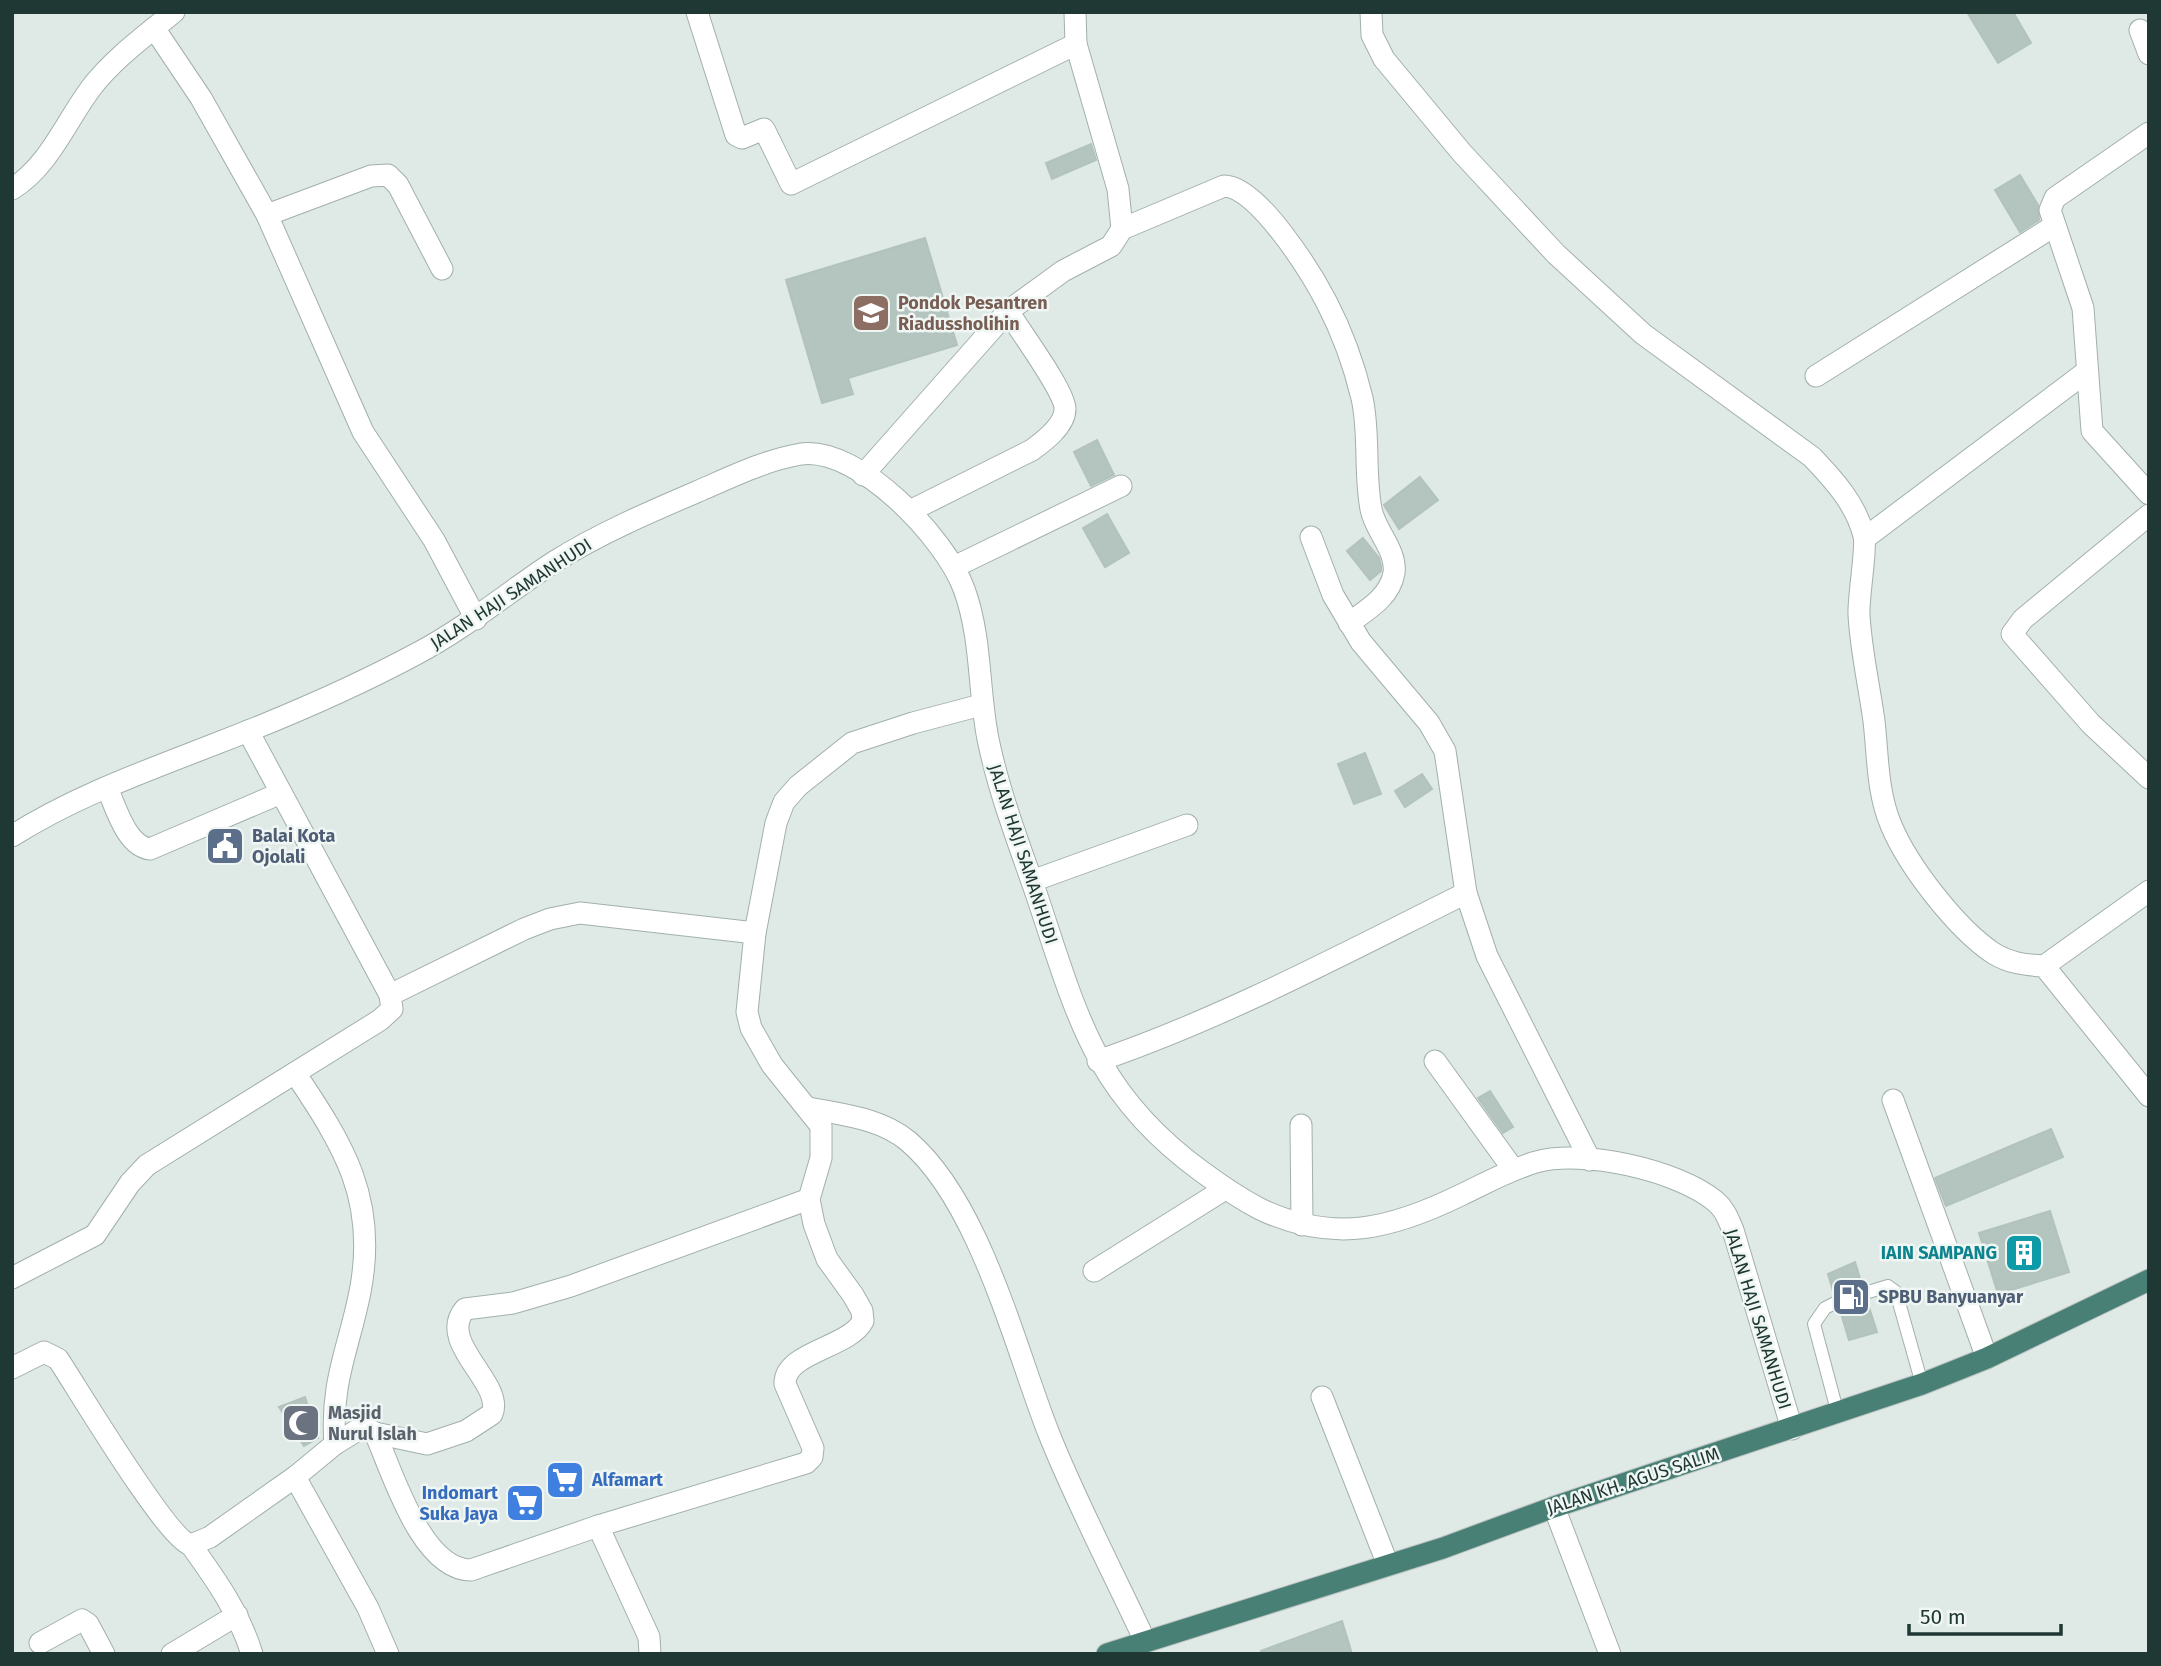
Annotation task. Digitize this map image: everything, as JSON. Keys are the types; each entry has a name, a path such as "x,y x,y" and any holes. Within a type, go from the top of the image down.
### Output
{"highway":[{"name":"JALAN KH. AGUS SALIM","path":"1107,1654 1388,1565 1922,1384 1987,1359 2149,1280"}],"street":[{"path":"12,189 28,179 47,156 92,86 125,52 174,12"},
{"path":"697,12 736,135 742,138 764,129 791,184 1076,44"},
{"path":"1075,12 1076,44 1118,189 1122,229"},
{"path":"1371,12 1372,35 1384,59 1462,153 1556,254 1643,334 1812,457 1836,481 1852,507 1865,538 1859,612 1862,661 1874,720 1878,777 1890,824 1909,861 1958,920 1993,953 2020,965 2044,966 2149,891"},
{"path":"154,28 201,98 267,215 363,432 434,540 476,619"},
{"path":"2140,30 2149,54"},
{"path":"2149,133 2055,198 2050,210 2083,307 2092,430 2149,494"},
{"path":"267,215 371,176 388,176 398,184 442,269"},
{"path":"863,475 1008,311 1063,271 1111,246 1122,229 1224,186 1238,188 1261,208 1287,241 1326,302 1348,352 1362,399 1371,512 1394,563 1388,590 1349,623"},
{"path":"1816,376 2054,226"},
{"path":"909,511 1044,442 1064,414 1064,404 1054,384 1008,311"},
{"path":"1865,538 2086,372"},
{"name":"JALAN HAJI SAMANHUDI","path":"12,836 107,788 248,731 389,668 476,619 554,562 599,537 746,471 804,454 818,454 863,475 909,511 954,567 963,585 977,639 981,705 999,788 1070,996 1098,1061 1126,1103 1146,1125 1225,1189 1261,1209 1302,1225 1335,1231 1368,1229 1413,1217 1513,1169 1564,1157 1663,1175 1698,1191 1723,1209 1747,1271 1791,1429"},
{"path":"954,567 1121,486"},
{"path":"2149,516 2023,619 2012,634 2091,724 2149,778"},
{"path":"1311,537 1333,594 1349,623 1375,661 1429,723 1445,751 1466,893 1487,956 1590,1160"},
{"path":"375,1433 421,1535 454,1567 471,1570 598,1526 801,1466 812,1457 811,1443 785,1384 786,1376 793,1366 852,1334 863,1321 862,1311 821,1245 809,1199 823,1140 821,1126 772,1065 751,1028 747,1012 755,933 776,823 784,802 798,786 852,743 890,729 981,705"},
{"path":"12,1278 96,1236 138,1173 386,1016 392,1006 390,995 248,731"},
{"path":"107,788 130,836 136,844 150,849 281,793"},
{"path":"1032,881 1187,825"},
{"path":"1098,1061 1161,1039 1233,1008 1466,893"},
{"path":"390,995 524,929 550,919 580,913 755,933"},
{"path":"2044,966 2149,1096"},
{"path":"1435,1061 1513,1169"},
{"path":"295,1073 335,1133 349,1161 365,1219 360,1292 338,1370 332,1411 335,1444"},
{"path":"1893,1100 1987,1359"},
{"path":"808,1108 888,1127 929,1163 954,1199 999,1293 1050,1435 1145,1641"},
{"path":"1301,1125 1302,1225"},
{"path":"1094,1271 1225,1189"},
{"path":"191,1545 211,1538 295,1477 335,1444 364,1426 375,1433 427,1444 466,1431 492,1414 494,1401 458,1332 459,1316 465,1309 513,1303 571,1286 809,1199"},
{"path":"12,1368 44,1352 58,1359 159,1515 177,1536 191,1545 225,1591 252,1654"},
{"path":"1322,1397 1388,1565"},
{"path":"295,1477 368,1608 388,1654"},
{"path":"1554,1507 1610,1654"},
{"path":"598,1526 649,1637 650,1654"},
{"path":"172,1654 237,1615"},
{"path":"40,1643 82,1620 91,1628 104,1654"}],"lane":[{"path":"1865,1293 1888,1286 1896,1292 1922,1384"},
{"path":"1837,1302 1825,1308 1814,1324 1838,1414"}],"building":[{"path":"1967,12 2013,12 2031,43 1998,63"},
{"path":"1091,144 1096,160 1052,179 1046,163"},
{"path":"2020,175 2038,205 2039,220 2020,232 1995,190"},
{"name":"Pondok Pesantren Riadussholihin","path":"925,238 957,345 848,378 853,394 822,403 786,280"},
{"path":"1097,440 1114,475 1091,486 1074,452"},
{"path":"1420,477 1438,500 1399,529 1384,505"},
{"path":"1107,514 1129,553 1105,567 1083,528"},
{"path":"1363,538 1379,558 1381,566 1381,571 1370,580 1347,551"},
{"path":"1365,753 1381,794 1354,804 1338,764"},
{"path":"1422,774 1432,789 1405,807 1395,791"},
{"path":"1490,1091 1513,1127 1503,1133 1478,1098"},
{"name":"IAIN SAMPANG","path":"2051,1129 2063,1157 1946,1206 1935,1178"},
{"name":"IAIN SAMPANG","path":"2050,1211 2069,1272 1998,1294 1979,1233"},
{"name":"SPBU Banyuanyar","path":"1855,1262 1862,1285 1857,1290 1857,1296 1867,1301 1877,1332 1849,1340 1840,1310 1845,1306 1845,1299 1834,1294 1828,1274"},
{"name":"Masjid Nurul Islah","path":"305,1397 318,1438 304,1446 279,1407"},
{"path":"1342,1621 1352,1654 1261,1654 1261,1651"}],"place":[{"name":"Pondok Pesantren Riadussholihin","path":"871,313"},
{"name":"Balai Kota Ojolali","path":"225,846"},
{"name":"IAIN SAMPANG","path":"2024,1253"},
{"name":"SPBU Banyuanyar","path":"1851,1297"},
{"name":"Masjid Nurul Islah","path":"301,1423"},
{"name":"Alfamart","path":"565,1480"},
{"name":"Indomart Suka Jaya","path":"525,1503"}]}
